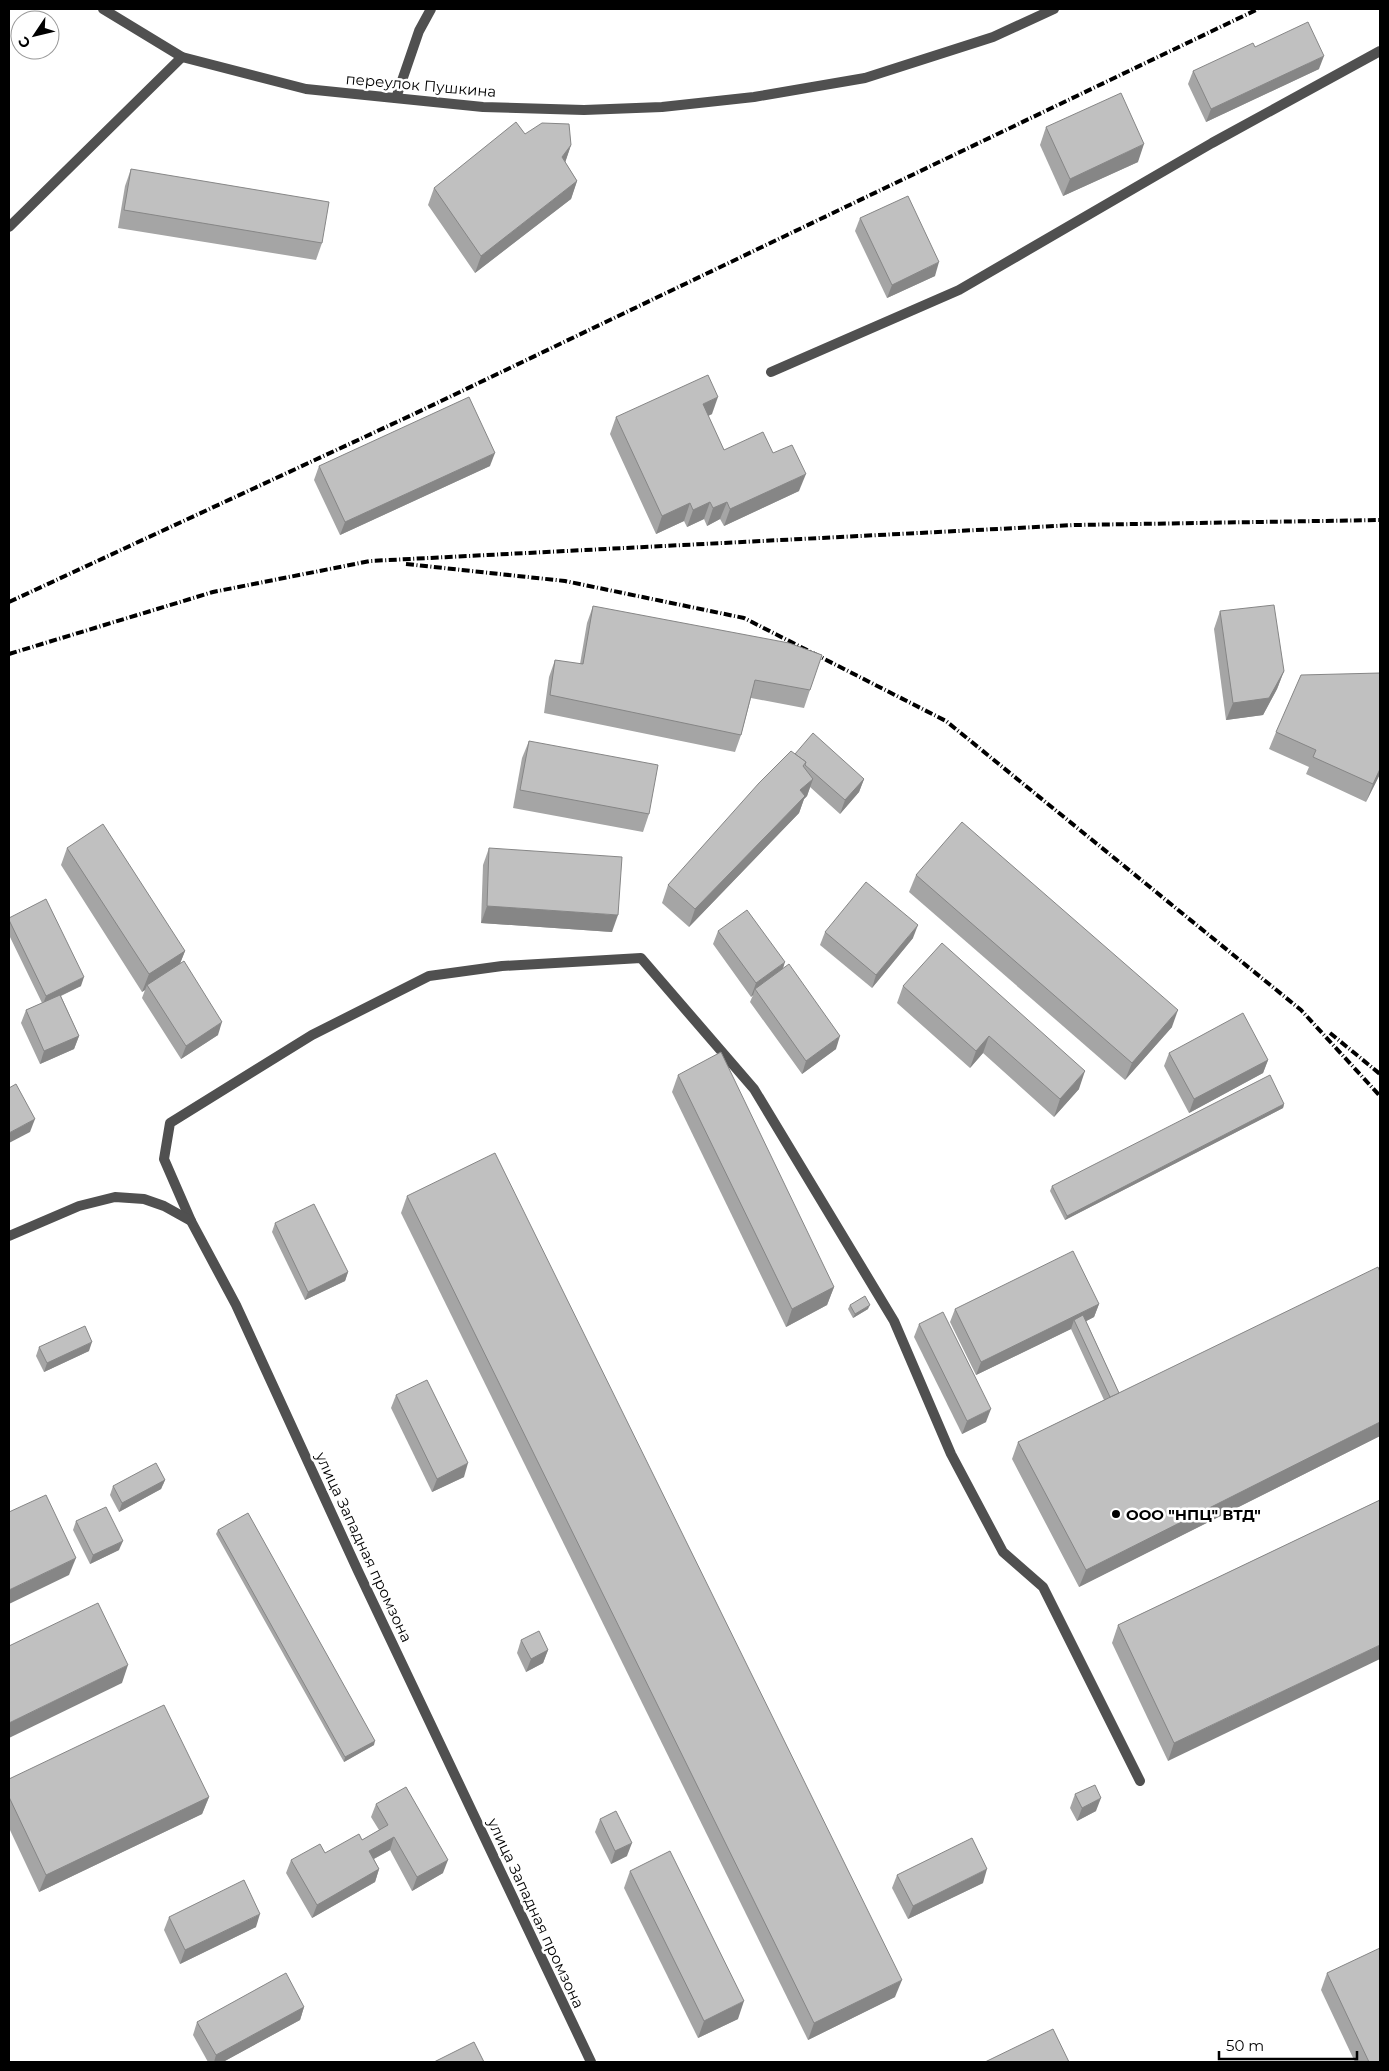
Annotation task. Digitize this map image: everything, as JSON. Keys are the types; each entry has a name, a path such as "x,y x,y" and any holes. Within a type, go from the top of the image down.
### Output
{"street":[{"name":"переулок Пушкина","path":"103,9 182,57 306,89 483,107 584,110 662,107 754,97 865,78 993,37 1054,9"},
{"path":"396,98 419,31 431,9"},
{"path":"771,372 959,290 1212,143 1380,51"},
{"path":"9,227 182,57"},
{"name":"улица Западная промзона","path":"591,2062 366,1588 236,1304 191,1220 164,1160 170,1123 312,1036 430,976 502,966 641,958 754,1089 894,1321 950,1454 1003,1552 1043,1587 1140,1781"},
{"path":"9,1236 80,1206 116,1197 144,1199 164,1206 191,1220"}],"building":[{"path":"1308,22 1324,56 1211,109 1193,71 1253,43 1255,47"},
{"path":"1121,93 1144,144 1070,179 1046,127"},
{"path":"516,122 525,134 542,123 569,124 571,145 562,157 577,181 481,256 434,188"},
{"path":"131,169 329,202 322,243 124,210"},
{"path":"908,196 939,262 892,285 860,218"},
{"path":"708,375 718,397 703,404 724,450 763,432 773,453 792,445 806,474 730,509 727,502 713,508 710,502 693,510 690,503 662,516 616,417"},
{"path":"469,397 495,453 345,522 319,466"},
{"path":"1274,605 1284,671 1269,698 1233,703 1220,611"},
{"path":"593,606 789,643 822,655 810,690 755,680 741,735 550,695 555,660 583,664"},
{"path":"1380,673 1380,769 1373,784 1313,757 1316,750 1276,732 1301,675"},
{"path":"813,733 864,779 845,800 805,765 806,762 795,754"},
{"path":"529,741 658,765 649,814 520,790"},
{"path":"791,751 806,762 803,766 813,779 800,790 805,796 695,909 668,885 759,783"},
{"path":"962,822 1178,1010 1132,1063 916,875"},
{"path":"103,824 185,951 149,974 67,848"},
{"path":"489,848 622,857 618,915 487,906"},
{"path":"866,882 918,925 876,975 825,932"},
{"path":"46,899 84,977 46,996 9,918"},
{"path":"747,910 785,962 756,983 718,931"},
{"path":"942,943 1085,1071 1060,1099 989,1036 976,1051 903,986"},
{"path":"184,961 222,1022 186,1046 147,985"},
{"path":"789,964 840,1036 806,1061 755,989"},
{"path":"60,995 79,1036 44,1051 26,1010"},
{"path":"1243,1013 1268,1060 1194,1099 1169,1053"},
{"path":"721,1052 834,1287 792,1309 678,1075"},
{"path":"1270,1075 1284,1104 1067,1216 1052,1186"},
{"path":"16,1084 35,1119 9,1133 9,1088"},
{"path":"495,1153 902,1980 814,2023 407,1196"},
{"path":"314,1204 348,1272 308,1292 275,1223"},
{"path":"1073,1251 1099,1304 981,1362 955,1309"},
{"path":"1378,1267 1380,1272 1380,1422 1086,1570 1018,1442"},
{"path":"865,1296 870,1305 855,1314 850,1305"},
{"path":"943,1312 991,1409 967,1421 919,1324"},
{"path":"1083,1315 1119,1393 1110,1397 1074,1320"},
{"path":"85,1326 92,1342 47,1363 39,1347"},
{"path":"427,1380 468,1463 437,1479 396,1395"},
{"path":"156,1463 165,1480 122,1503 113,1486"},
{"path":"46,1495 76,1558 9,1590 9,1512"},
{"path":"1380,1500 1380,1645 1174,1743 1118,1625"},
{"path":"106,1507 123,1541 93,1555 76,1521"},
{"path":"248,1513 375,1741 345,1757 218,1530"},
{"path":"98,1603 128,1665 9,1723 9,1646"},
{"path":"539,1631 548,1650 531,1659 521,1640"},
{"path":"164,1705 209,1797 46,1875 9,1797 9,1779"},
{"path":"1095,1785 1101,1798 1082,1808 1075,1794"},
{"path":"406,1787 448,1860 417,1877 394,1837 369,1851 379,1869 317,1905 291,1860 320,1844 325,1853 359,1834 362,1840 388,1825 376,1804"},
{"path":"616,1811 632,1843 615,1851 600,1819"},
{"path":"972,1838 987,1869 913,1906 897,1875"},
{"path":"670,1851 744,2001 704,2021 630,1871"},
{"path":"244,1880 260,1914 185,1950 169,1917"},
{"path":"1380,1948 1380,2062 1369,2062 1327,1973"},
{"path":"286,1973 304,2007 216,2055 197,2022"},
{"path":"1053,2029 1069,2062 985,2062"},
{"path":"474,2042 484,2062 434,2062"}],"railway":[{"path":"9,602 414,414 1258,9"},
{"path":"9,654 213,592 370,561 1075,525 1380,520"},
{"path":"406,564 565,581 744,618 946,721 1301,1010 1380,1096"},
{"path":"1330,1033 1380,1074"}],"place":[{"name":"ООО \"НПЦ\" ВТД\"","path":"1116,1514"}]}
